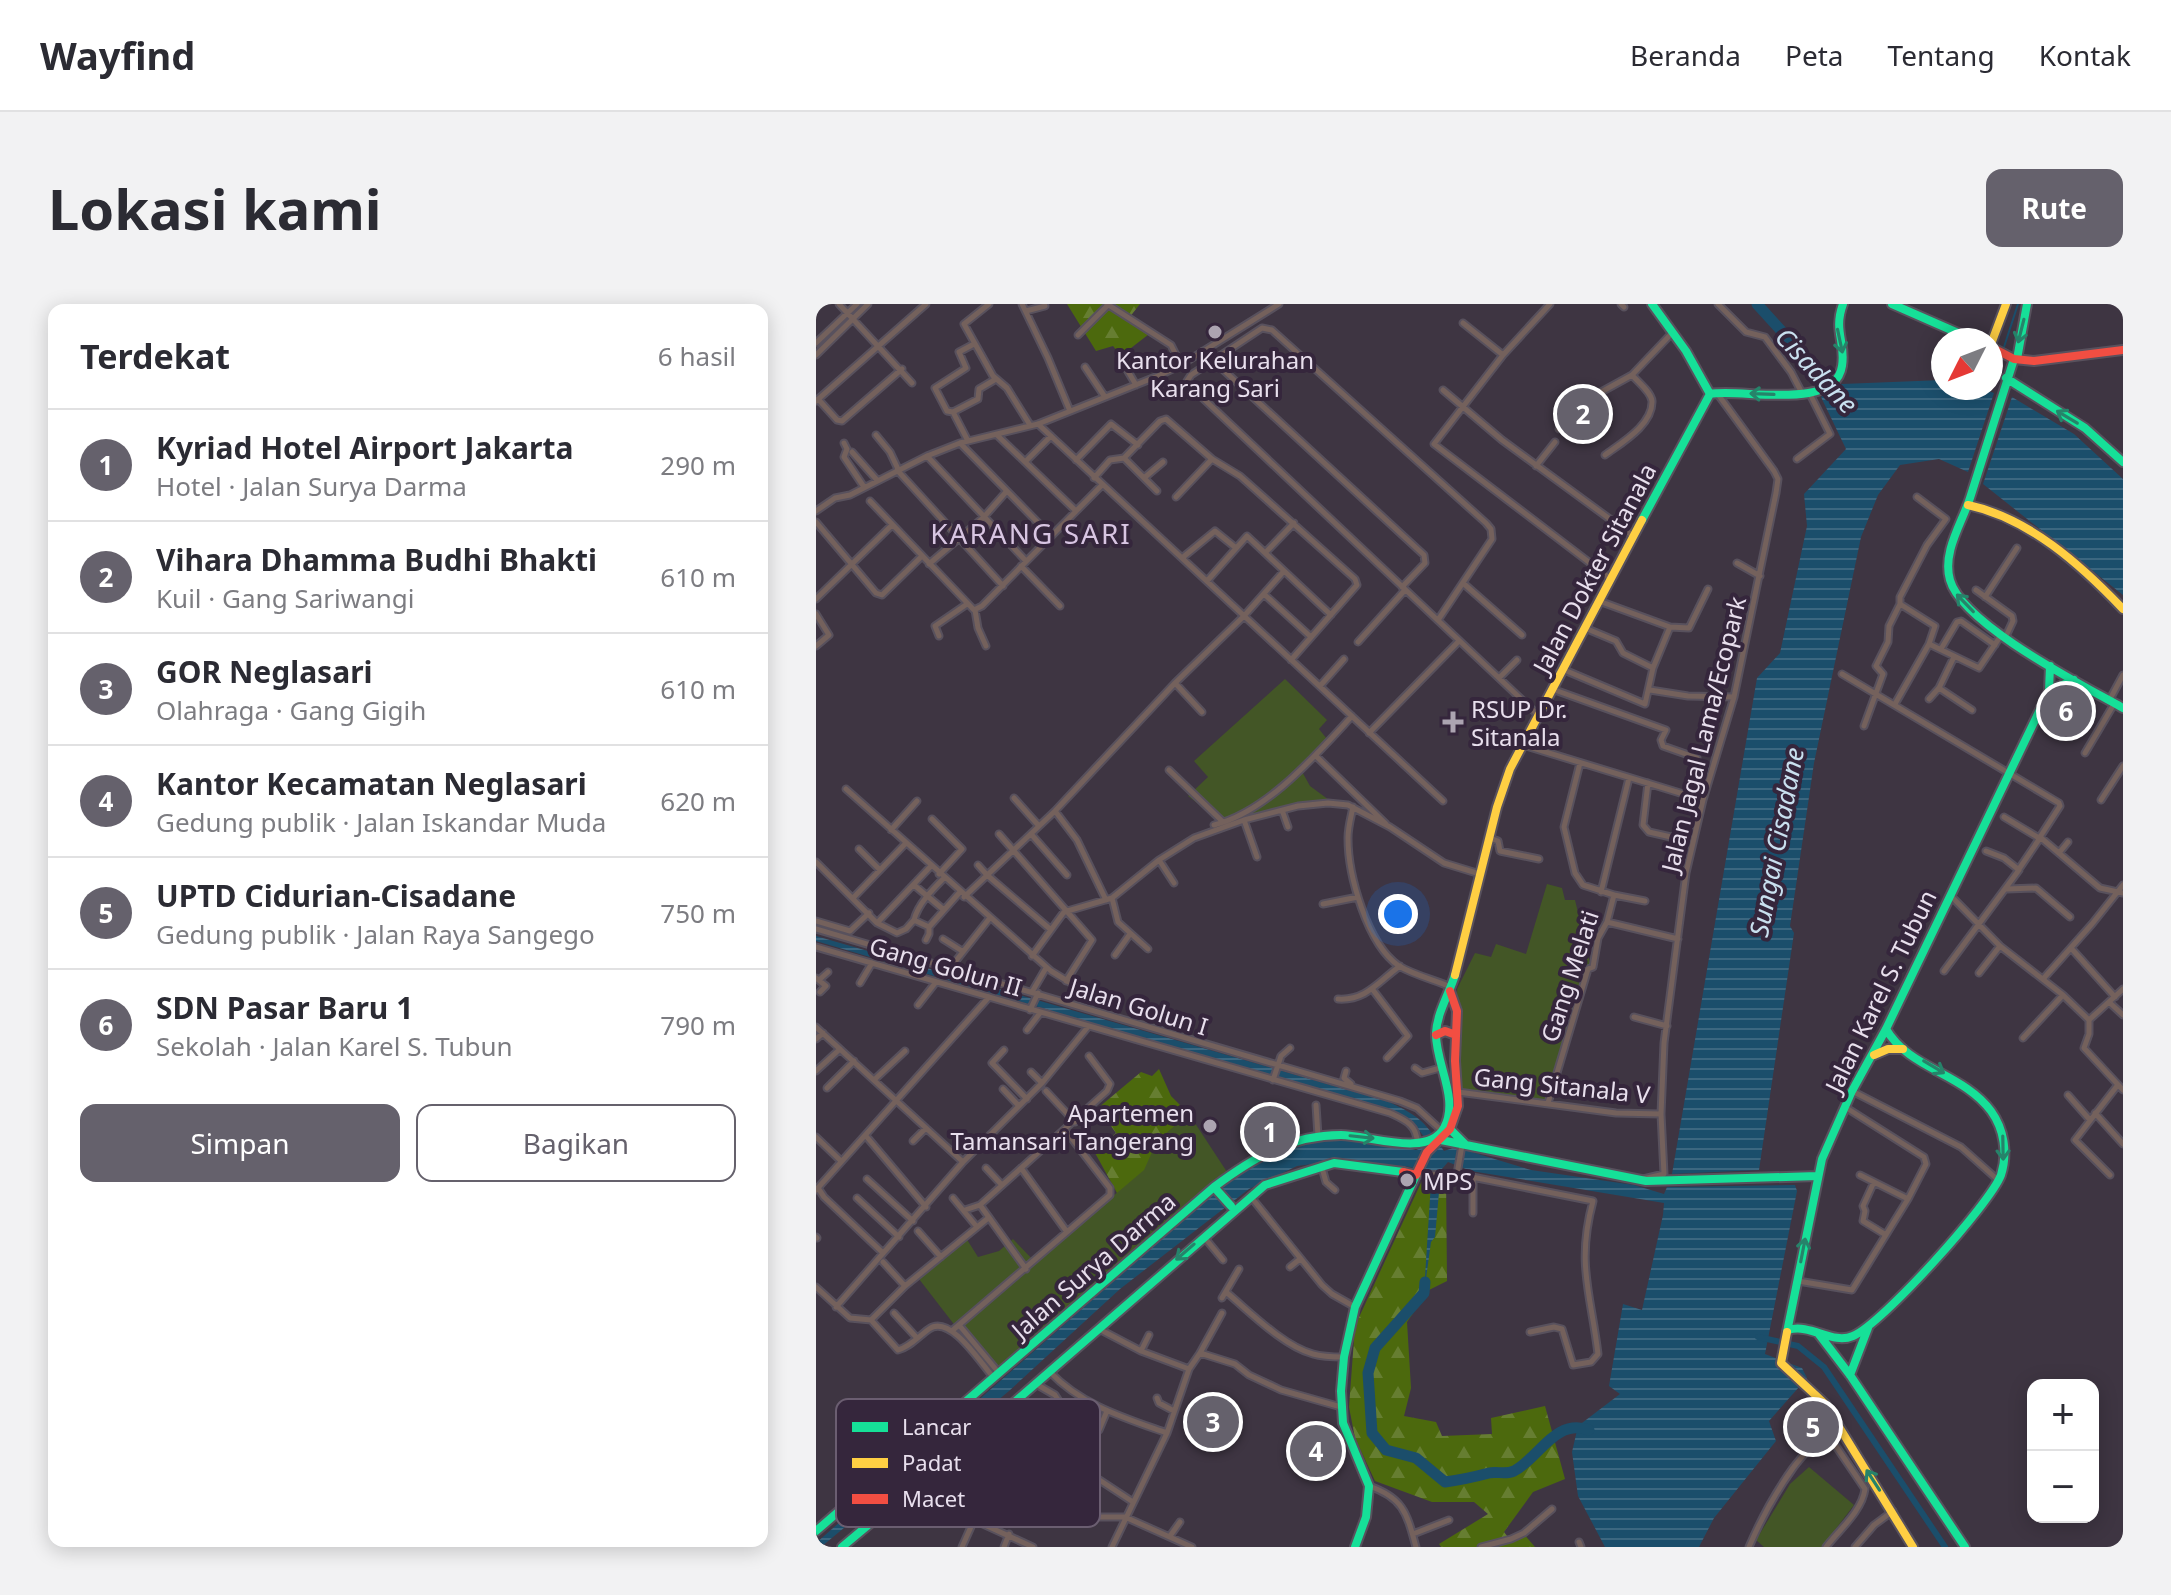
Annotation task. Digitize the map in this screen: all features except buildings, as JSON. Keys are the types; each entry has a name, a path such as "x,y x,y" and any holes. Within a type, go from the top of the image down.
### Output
{"main road":[{"path":"1652,304 1713,393 1809,393 1839,378 1844,363 1836,314 1843,304"},
{"path":"1892,304 1945,328"},
{"path":"1998,328 2006,304"},
{"path":"2027,304 2013,361 1968,505 1958,526 1949,562 1949,580 1967,607 2004,635 2116,704"},
{"path":"2003,355 2013,361 2054,360 2123,350"},
{"path":"2006,378 2085,428 2123,462"},
{"name":"Jalan Dokter Sitanala","path":"1442,1136 1449,1113 1436,1035 1438,1018 1465,942 1489,837 1510,769 1535,712 1552,689 1713,393"},
{"path":"1968,505 1988,509 2034,533 2123,609"},
{"name":"Jalan Karel S. Tubun","path":"1832,1417 1825,1404 1785,1369 1780,1358 1817,1176 1852,1091 1886,1029 2049,691 2050,666"},
{"path":"2049,691 2074,680"},
{"name":"Jalan Dokter Sitanala","path":"1442,1136 1456,1117 1458,1092 1455,1061 1457,1011 1450,989"},
{"path":"1788,1329 1812,1330 1840,1339 1851,1338 1868,1328 1936,1257 1998,1180 2004,1151 2003,1136 1993,1113 1964,1084 1893,1042 1886,1029"},
{"path":"1436,1035 1445,1031 1456,1035"},
{"path":"1871,1057 1888,1049 1904,1049"},
{"name":"Jalan Surya Darma","path":"969,1399 1215,1188 1261,1155 1300,1139 1318,1136 1341,1135 1422,1144"},
{"path":"1422,1144 1442,1136 1463,1146 1642,1180 1817,1176"},
{"path":"1442,1136 1463,1146"},
{"path":"1355,1547 1366,1517 1369,1486 1346,1433 1341,1407 1344,1357 1355,1307 1427,1152 1442,1136"},
{"path":"1224,1219 1231,1205 1281,1178 1334,1163 1418,1173"},
{"path":"1215,1188 1231,1205"},
{"path":"1017,1399 1247,1198"},
{"path":"1791,1310 1850,1375 1965,1547"},
{"path":"1850,1375 1868,1328"},
{"path":"1832,1417 1913,1547"},
{"name":"Jalan Surya Darma","path":"816,1531 836,1514"},
{"path":"842,1547 866,1527"}],"street":[{"path":"839,304 912,383"},
{"path":"816,343 857,304"},
{"path":"816,355 868,304"},
{"path":"902,369 842,421 837,420 817,400 926,304"},
{"path":"989,304 964,324 996,379 1007,388 1030,426"},
{"path":"1022,304 1070,411"},
{"path":"1078,335 1107,304 1171,345 1181,365"},
{"path":"816,511 835,498 850,495 927,456 960,443 1038,424 1181,365 1279,304"},
{"path":"1550,304 1503,355 1434,444 1612,579"},
{"path":"1718,304 1746,332 1765,337 1809,393 1830,434 1797,459"},
{"path":"1026,311 1045,306"},
{"path":"1463,323 1503,355"},
{"path":"1438,620 1492,539 1491,529 1272,330 1262,328 1209,360 1191,375 1188,384 1535,712"},
{"path":"1559,429 1573,406 1583,397 1592,397 1632,375 1673,332"},
{"path":"974,344 959,352 966,368 935,388 947,411 953,412 978,399 979,389 996,379"},
{"path":"1203,351 1209,360 1424,555 1425,563 1358,642"},
{"path":"1119,356 1136,385"},
{"path":"1085,367 1105,397"},
{"path":"1605,455 1642,426 1649,411 1652,401 1649,394 1632,375"},
{"path":"1443,390 1536,466 1634,537"},
{"name":"Jalan Jagal Lama/Ecopark","path":"1642,1180 1664,1174 1661,1114 1667,1026 1686,873 1703,800 1734,697 1778,479 1713,393"},
{"path":"953,412 968,441"},
{"path":"1094,478 1110,460 1124,458 1160,421 1166,419 1212,459 1240,476 1357,581 1357,586 1291,660"},
{"path":"1038,424 1443,801"},
{"path":"1076,460 1111,424 1138,445"},
{"path":"996,434 1077,511"},
{"path":"876,435 890,452 898,469 1003,586"},
{"path":"1025,462 1051,436"},
{"path":"1536,466 1555,442"},
{"path":"844,443 847,449 844,457 864,487"},
{"path":"960,443 1051,536"},
{"path":"852,452 877,480"},
{"path":"927,456 1060,606"},
{"path":"1124,458 1157,491"},
{"path":"1176,497 1212,459"},
{"path":"1144,478 1163,462"},
{"path":"975,610 1003,586 1102,485"},
{"path":"929,564 983,518 1006,492"},
{"path":"1864,726 1883,674 1876,666 1888,642 1889,626 1900,604 1900,597 1927,545 1946,519 1917,497"},
{"path":"870,501 975,610 986,646"},
{"path":"816,522 876,593 882,595 922,556"},
{"path":"1265,553 1294,523"},
{"path":"816,599 892,525"},
{"path":"1182,558 1215,531 1236,548"},
{"path":"1207,581 1247,536 1331,615"},
{"path":"1985,597 2017,548"},
{"path":"1737,563 1760,576"},
{"path":"926,940 929,927 944,910 987,875 1055,811 1284,571"},
{"path":"1463,583 1522,635"},
{"path":"1599,601 1670,627 1689,628 1708,589"},
{"path":"1929,644 1979,668 2013,621 2012,616 1976,590"},
{"path":"1264,594 1311,637"},
{"path":"939,636 935,626 967,604"},
{"path":"1895,704 1929,644 1935,626 1900,604"},
{"path":"816,614 829,635 816,646"},
{"path":"1941,649 1957,622 1961,621 1995,645"},
{"path":"1562,669 1645,704 1653,668 1670,627"},
{"path":"1585,628 1616,641 1623,653 1653,668"},
{"path":"1369,733 1459,641"},
{"path":"1929,699 1939,688 1954,657"},
{"path":"1320,686 1344,659"},
{"path":"1499,678 1517,660"},
{"path":"1842,674 2060,804 2006,889 1944,971"},
{"path":"2085,753 2116,704 2123,675"},
{"path":"1175,683 1202,712"},
{"path":"1939,688 1972,710"},
{"path":"1552,689 1666,730 1661,740 1663,746 1697,758"},
{"path":"1650,690 1688,696 1734,697"},
{"path":"1214,825 1242,816 1266,799 1316,756 1352,716"},
{"path":"1522,744 1703,800"},
{"path":"1316,756 1390,827"},
{"path":"1580,763 1564,827 1575,873 1583,885 1601,892"},
{"path":"2101,800 2123,766"},
{"path":"1169,770 1224,823"},
{"name":"Gang Melati","path":"1548,1103 1584,981 1588,969 1593,966 1598,938 1607,922 1614,895 1601,892 1629,778"},
{"path":"1648,783 1643,825 1649,832 1671,837"},
{"path":"846,789 1046,968 1092,992"},
{"path":"1014,798 1039,826"},
{"path":"891,830 917,801"},
{"path":"1032,956 1050,929 1068,910 1109,899 1159,860 1194,838 1282,810 1328,803 1353,807 1444,863 1480,874"},
{"path":"1353,807 1348,844 1358,897 1377,941 1400,966 1450,989"},
{"path":"1282,810 1288,827"},
{"path":"1055,811 1077,840 1118,922 1148,949"},
{"path":"2004,817 2040,838 2100,888 2106,891 2122,889"},
{"path":"816,862 877,923 897,933 914,920 914,915 962,849 932,819"},
{"path":"1244,820 1257,857"},
{"path":"999,834 1092,940 1066,981"},
{"path":"1031,834 1067,875"},
{"path":"1489,837 1497,841 1500,851 1539,859"},
{"path":"2059,853 2068,842"},
{"path":"854,897 906,843"},
{"path":"859,849 880,870"},
{"path":"1986,851 2004,858 2019,870"},
{"path":"1159,860 1174,883"},
{"path":"978,865 1050,929"},
{"path":"877,923 931,866"},
{"path":"914,885 944,910"},
{"path":"2006,889 2036,888 2070,917"},
{"path":"2043,979 2122,889"},
{"path":"1614,895 1645,901"},
{"path":"1949,895 2000,946 2063,995 2089,1020 2089,1034 2084,1048 2120,1088 2095,1113 2075,1141 2110,1175"},
{"path":"1323,904 1358,897"},
{"path":"816,921 850,931 869,913"},
{"path":"951,967 989,919"},
{"path":"914,920 929,927"},
{"path":"1607,922 1678,939"},
{"name":"Jalan Golun I","path":"816,929 1417,1108 1442,1136"},
{"path":"1115,955 1130,934"},
{"path":"943,939 962,951"},
{"path":"1979,973 2000,946"},
{"name":"Gang Golun II","path":"816,947 1031,1008 1087,1028 1390,1113 1413,1127 1422,1144"},
{"path":"2071,948 2115,997"},
{"path":"860,983 872,963"},
{"path":"1338,999 1352,999 1373,990 1400,966"},
{"path":"1031,1008 1046,968"},
{"path":"820,992 826,986 818,979 828,972"},
{"path":"918,1005 936,982"},
{"path":"2089,1020 2123,989"},
{"path":"1373,990 1408,1036 1387,1058"},
{"path":"2023,1038 2063,995"},
{"path":"883,1253 817,1189 989,997"},
{"path":"2109,1002 2123,1015"},
{"path":"1027,1030 1040,1013"},
{"path":"1634,1017 1667,1026"},
{"path":"816,1027 963,1162"},
{"path":"836,1307 963,1162 1042,1083 1087,1028"},
{"path":"816,1039 823,1033"},
{"path":"1273,1079 1281,1056 1290,1048"},
{"path":"816,1071 840,1049"},
{"path":"1004,1050 992,1063 1027,1099"},
{"path":"874,1080 905,1051"},
{"path":"965,1210 980,1205 1066,1131 1110,1088 1089,1056"},
{"path":"827,1088 854,1061"},
{"path":"1415,1068 1422,1073 1440,1068"},
{"path":"1346,1071 1344,1078 1353,1088"},
{"path":"1031,1072 1042,1083"},
{"path":"1003,1089 1019,1106"},
{"path":"1046,1091 1075,1122"},
{"path":"1852,1091 1961,1147 1998,1180"},
{"name":"Gang Sitanala V","path":"1458,1092 1616,1113 1661,1114"},
{"path":"2068,1095 2090,1120"},
{"path":"1316,1105 1318,1136"},
{"path":"1797,1281 1852,1290 1926,1164 1924,1157 1845,1107"},
{"path":"2095,1113 2123,1144"},
{"path":"913,1141 926,1128"},
{"path":"953,1330 1026,1269 1111,1191 1066,1131"},
{"path":"866,1136 926,1207"},
{"path":"816,1137 841,1161"},
{"path":"1457,1171 1463,1146"},
{"path":"1322,1166 1324,1180 1335,1190"},
{"path":"986,1168 1001,1184"},
{"path":"1021,1168 1067,1232"},
{"path":"1418,1173 1449,1174 1457,1171 1473,1177 1593,1201 1585,1231 1585,1278 1598,1354 1591,1362 1573,1365 1562,1329 1554,1327 1530,1332"},
{"path":"1860,1175 1908,1199"},
{"path":"1473,1177 1473,1213"},
{"path":"867,1179 913,1221"},
{"path":"1874,1182 1863,1206 1863,1221 1886,1235"},
{"path":"857,1198 899,1237"},
{"path":"953,1198 977,1227"},
{"path":"1247,1198 1332,1294 1355,1307"},
{"path":"980,1205 987,1219 1026,1269"},
{"path":"871,1320 905,1286 987,1219"},
{"path":"918,1231 941,1257"},
{"path":"1204,1236 1223,1260"},
{"path":"1290,1267 1300,1259"},
{"path":"883,1262 905,1286"},
{"path":"1222,1298 1239,1269"},
{"path":"816,1287 850,1318 871,1320 898,1350 905,1349 932,1326 941,1324 953,1330 996,1375"},
{"path":"1226,1292 1302,1350 1344,1357"},
{"path":"894,1313 917,1338"},
{"path":"1112,1547 1167,1433 1189,1369 1222,1313"},
{"path":"959,1325 996,1375"},
{"path":"1098,1329 1141,1351 1189,1369"},
{"path":"1141,1351 1149,1335"},
{"path":"1200,1353 1235,1364 1249,1375 1281,1390 1341,1407"},
{"path":"1049,1372 1066,1389 1085,1399"},
{"path":"1036,1383 1058,1399"},
{"path":"1157,1398 1159,1403 1174,1411"},
{"path":"1100,1407 1167,1433"},
{"path":"1100,1428 1107,1411"},
{"path":"1750,1547 1761,1518 1832,1417"},
{"path":"1825,1430 1865,1489 1865,1495 1853,1515 1826,1547"},
{"path":"1100,1480 1133,1502"},
{"path":"1369,1486 1399,1502 1409,1520 1416,1547"},
{"path":"1481,1547 1524,1533 1552,1509"},
{"path":"1855,1547 1874,1525 1893,1511"},
{"path":"1100,1517 1125,1517 1192,1547"},
{"path":"1413,1534 1449,1520"},
{"path":"1170,1536 1180,1522"},
{"path":"962,1547 971,1527"},
{"path":"992,1527 1033,1547"},
{"path":"1004,1547 1009,1534"}],"green space":[{"path":"1067,304 1140,304 1129,318 1153,331 1131,348 1118,352 1113,346 1096,351"},
{"path":"1285,679 1327,720 1319,729 1327,739 1300,768 1310,786 1329,800 1297,805 1227,826 1188,796 1208,777 1194,761"},
{"path":"1547,884 1562,888 1565,900 1575,900 1591,967 1576,1005 1550,1100 1458,1092 1457,989 1475,953 1491,957 1496,944 1526,954"},
{"path":"1159,1069 1171,1096 1189,1114 1157,1141 1144,1170 1117,1193 1094,1151 1116,1133 1098,1108 1141,1072 1152,1076"},
{"path":"1189,1114 1229,1175 1139,1260 997,1380 919,1279 966,1238 978,1257 999,1251 1013,1239 1036,1263 1143,1170 1157,1141"},
{"path":"1426,1172 1446,1175 1447,1281 1429,1290 1407,1322 1411,1388 1404,1416 1436,1422 1442,1436 1492,1434 1491,1418 1545,1406 1565,1479 1533,1492 1504,1532 1511,1541 1522,1532 1535,1547 1441,1547 1439,1544 1488,1514 1474,1502 1432,1502 1375,1481 1355,1438 1349,1407 1355,1326"},
{"path":"1206,1403 1230,1412 1218,1441 1196,1433"},
{"path":"1809,1467 1854,1505 1822,1547 1764,1547 1756,1540 1790,1484"}],"water":[{"name":"Sungai Cisadane","path":"1931,380 1931,400 1992,400 1968,472 1939,459 1900,465 1878,495 1861,537 1814,763 1790,926 1794,933 1759,1170 1672,1174 1757,678 1780,653 1807,526 1804,494 1846,449 1821,397 1842,384"},
{"path":"2012,397 2074,434 2123,479 2123,595 1983,484"},
{"path":"816,936 1389,1102 1421,1121 1444,1151 1453,1148 1465,1150 1531,1170 1634,1185 1664,1194 1667,1187 1795,1185 1797,1191 1765,1354 1802,1368 1807,1378 1769,1421 1776,1441 1714,1518 1699,1547 1605,1547 1578,1496 1572,1452 1578,1426 1620,1394 1609,1386 1623,1304 1642,1310 1664,1203 1471,1171 1448,1162 1441,1170 1435,1237 1431,1242 1424,1293 1431,1182 1423,1171 1410,1167 1345,1160 1297,1166 1249,1189 1120,1289 999,1399 980,1399 1232,1177 1293,1144 1348,1137 1416,1150 1430,1145 1413,1122 1396,1113 816,941"},
{"path":"836,1525 845,1527 821,1547 816,1547 816,1543"}],"waterway":[{"name":"Cisadane","path":"1757,304 1844,400"},
{"path":"2004,347 2018,304"},
{"path":"1425,1282 1424,1293 1375,1348 1368,1373 1372,1433 1386,1450 1416,1458 1445,1482 1511,1472 1557,1434 1567,1429 1589,1430"},
{"path":"1758,1337 1798,1346 1824,1367 1945,1547"}],"traffic: fast":[{"path":"1652,304 1686,351 1710,394"},
{"path":"1710,394 1785,395 1823,389 1836,380 1842,366 1839,322 1843,304"},
{"path":"1892,304 1947,328"},
{"path":"2017,359 2027,304"},
{"path":"2014,359 1951,548 1950,580 1959,597 1999,634 2123,708"},
{"path":"2006,378 2085,428 2123,462"},
{"path":"1642,520 1710,394"},
{"path":"1787,1332 1822,1159 1852,1091 1886,1029 2049,691 2050,666"},
{"path":"2049,691 2074,680"},
{"path":"969,1399 1214,1187 1273,1150 1322,1136 1353,1136 1397,1143 1425,1142 1436,1137 1444,1128 1449,1105 1436,1033 1455,975"},
{"path":"1788,1330 1805,1329 1845,1338 1867,1327 1910,1287 1957,1236 2001,1175 2004,1142 1991,1111 1966,1088 1908,1053 1886,1029"},
{"path":"1450,1129 1465,1144"},
{"path":"1441,1140 1646,1181 1817,1176"},
{"path":"1018,1399 1265,1185 1334,1163 1403,1172"},
{"path":"1355,1547 1366,1517 1369,1486 1343,1423 1341,1391 1344,1357 1355,1307 1416,1175"},
{"path":"1214,1187 1231,1206"},
{"path":"1850,1375 1868,1328"},
{"path":"1818,1333 1850,1375 1965,1547"},
{"path":"816,1531 836,1514"},
{"path":"842,1547 866,1527"}],"traffic: slow":[{"path":"1997,328 2006,304"},
{"path":"1968,505 2012,521 2053,545 2123,609"},
{"path":"1455,975 1497,807 1510,769 1642,520"},
{"path":"1874,1055 1888,1049 1903,1049"},
{"path":"1787,1332 1781,1363 1825,1404 1913,1547"}],"traffic: jam":[{"path":"2003,353 2014,359 2034,361 2123,350"},
{"path":"1403,1172 1416,1175 1427,1152 1450,1129 1458,1106 1455,1061 1457,1011 1450,991"},
{"path":"1436,1035 1445,1031 1456,1035"}],"place":[{"name":"Kantor Kelurahan Karang Sari","path":"1215,332"},
{"name":"Vihara Dhamma Budhi Bhakti","path":"1583,414"},
{"name":"SDN Pasar Baru 1","path":"2066,711"},
{"name":"RSUP Dr. Sitanala","path":"1453,722"},
{"name":"Apartemen Tamansari Tangerang","path":"1210,1126"},
{"name":"Kyriad Hotel Airport Jakarta","path":"1270,1132"},
{"name":"MPS","path":"1407,1180"},
{"name":"GOR Neglasari","path":"1213,1422"},
{"name":"UPTD Cidurian-Cisadane","path":"1813,1427"},
{"name":"Kantor Kecamatan Neglasari","path":"1316,1451"}],"district":[{"name":"KARANG SARI","path":"1031,533"}]}
